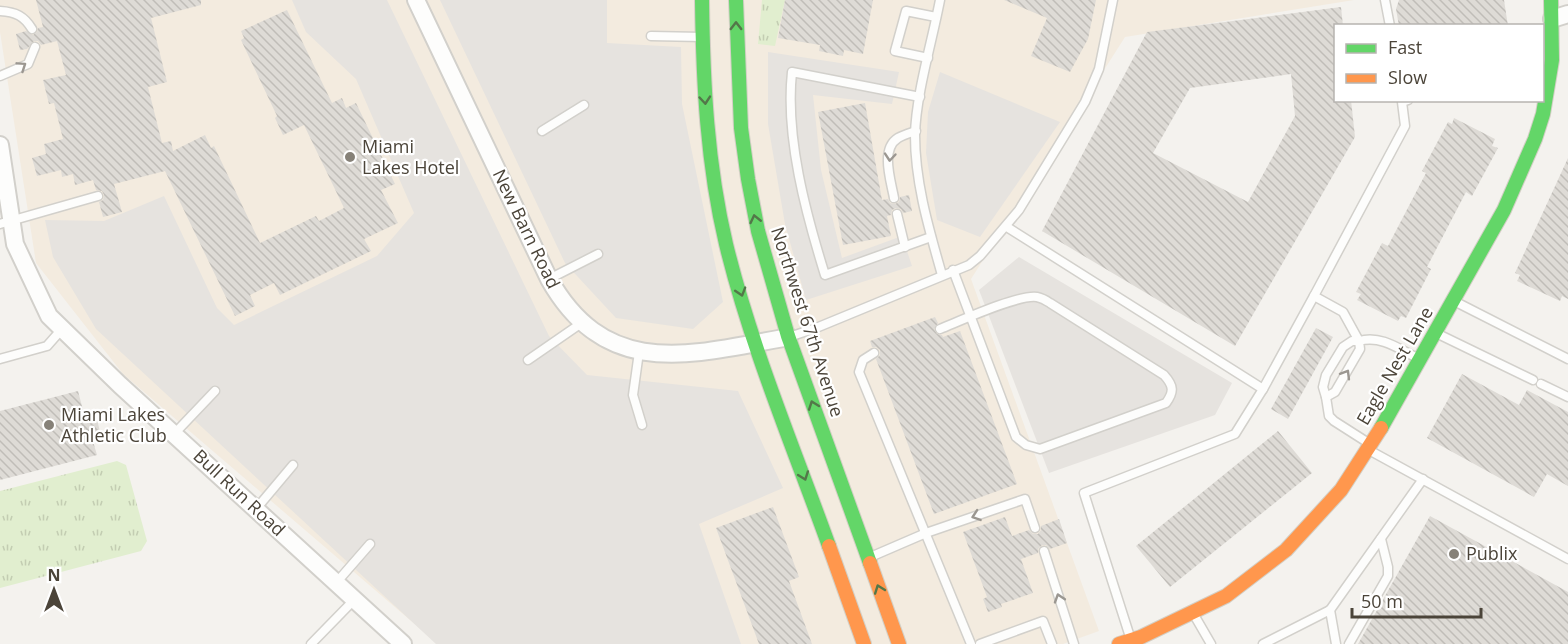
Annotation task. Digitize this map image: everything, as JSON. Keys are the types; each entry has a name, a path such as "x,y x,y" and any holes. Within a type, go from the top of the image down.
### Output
{"main road":[{"path":"702,0 703,76 714,185 726,244 756,343 864,644"},
{"name":"Northwest 67th Avenue","path":"736,0 742,142 752,204 767,268 789,337 899,644"},
{"name":"Eagle Nest Lane","path":"1125,642 1226,596 1286,550 1341,490 1394,408 1504,210 1535,139 1548,89 1560,16 1551,0"}],"street":[{"name":"New Barn Road","path":"416,0 549,279 560,299 583,322 609,339 639,352 688,355 789,337"},
{"name":"Bull Run Road","path":"0,145 6,222 49,316 120,385 403,644"}],"lane":[{"path":"940,0 920,97 916,131 920,189 942,275"},
{"path":"789,337 816,328 974,261 1019,210 1085,102 1099,69 1113,0"},
{"path":"1385,0 1390,24"},
{"path":"0,11 17,13 26,19 32,29"},
{"path":"928,58 895,51 906,11 936,17"},
{"path":"651,36 702,37"},
{"path":"0,76 28,64 35,47"},
{"path":"920,97 792,72 789,96 792,126 811,230 825,275 931,237"},
{"path":"1125,642 1084,493 1235,434 1263,389 1405,126 1404,102"},
{"path":"542,131 584,105"},
{"path":"894,198 888,164 890,148 898,137 916,131"},
{"path":"6,222 98,196"},
{"path":"897,214 905,247"},
{"path":"1006,227 1263,389"},
{"path":"549,279 598,254"},
{"path":"940,328 971,317 1023,298 1038,297 1164,375 1172,385 1172,394 1166,403 1040,448 1026,445 1016,437 971,317 953,270"},
{"path":"1314,296 1343,312 1359,340 1360,349 1335,392 1326,397"},
{"path":"1453,301 1568,359"},
{"path":"528,360 583,322"},
{"path":"0,359 47,346 62,329"},
{"path":"1435,333 1568,397"},
{"path":"1420,360 1377,339 1352,341 1343,347 1326,375 1323,387 1329,416 1369,447 1568,559"},
{"path":"639,352 633,395 642,424"},
{"path":"874,352 863,360 860,372 971,644"},
{"path":"175,433 215,391"},
{"path":"256,509 293,465"},
{"path":"1263,644 1330,610 1423,479"},
{"path":"868,559 926,533 1025,499 1035,528"},
{"path":"1349,644 1388,576 1381,538"},
{"path":"336,583 370,544"},
{"path":"1044,551 1074,644"},
{"path":"313,643 354,600"},
{"path":"1330,610 1336,644"},
{"path":"1193,612 1211,644"},
{"path":"980,644 1043,621 1052,644"}],"shaded area":[{"path":"0,0 1354,0 1125,37 971,279 1099,631 1063,644 438,644 123,374 36,263 0,32"},
{"path":"292,0 387,0 549,336 587,375 738,391 783,488 699,524 741,644 436,644 96,329 53,257 45,220 104,221 164,196 217,308 234,325 377,256 414,213 356,79 306,32"},
{"path":"440,0 607,0 607,43 681,47 682,104 723,302 693,329 616,318 565,263"},
{"path":"768,52 899,72 892,104 813,95 821,170 842,258 902,236 912,266 806,300 785,224 768,124"},
{"path":"940,72 1060,122 980,237 937,220 926,153 928,112"},
{"path":"1019,257 1232,383 1215,415 1049,473 979,290"}],"green space":[{"path":"762,0 785,0 775,46 758,44"},
{"path":"117,461 126,465 147,541 141,551 0,588 0,491"}],"building":[{"path":"36,0 201,0 201,5 151,18 167,82 148,87 162,143 171,141 173,151 205,135 211,148 214,146 260,243 316,216 319,221 344,208 304,125 283,135 275,118 277,116 241,40 244,38 241,31 287,10 332,103 342,98 346,108 356,103 395,184 381,190 398,223 364,239 371,251 280,295 274,283 250,295 255,306 235,316 165,171 114,184 122,212 103,217 99,202 103,200 104,195 102,191 96,190 93,180 75,185 73,174 62,177 61,170 37,176 32,158 46,154 44,144 63,139 54,103 49,104 43,80 66,75 57,41 41,45 38,41 34,41 27,49 20,50 16,34 26,31 33,35 38,28 43,27"},
{"path":"785,0 873,0 863,54 844,50 843,56 819,51 820,45 778,38"},
{"path":"1004,0 1096,0 1088,39 1070,72 1031,56 1047,18"},
{"path":"1399,0 1504,0 1508,24 1399,24 1396,9"},
{"path":"1341,7 1343,24 1334,24 1334,102 1351,102 1355,137 1235,346 1042,231 1147,32","holes":["1291,74 1295,116 1248,202 1153,153 1190,88"]},
{"path":"865,103 882,200 888,199 890,203 895,204 899,202 900,197 909,195 912,211 903,213 901,209 892,210 891,215 887,216 891,236 843,245 818,112"},
{"path":"1454,118 1495,139 1492,146 1498,148 1472,196 1466,192 1427,267 1431,269 1406,318 1401,316 1398,321 1357,300 1361,294 1356,292 1382,243 1388,246 1426,173 1422,171 1448,122 1452,124"},
{"path":"1568,158 1568,299 1562,296 1560,301 1517,281 1520,275 1515,273"},
{"path":"935,317 938,323 934,329 937,334 943,337 960,331 1017,484 934,514 876,359 880,355 880,350 872,347 870,341"},
{"path":"1316,328 1333,337 1288,419 1271,409"},
{"path":"1462,374 1519,405 1527,390 1568,412 1568,486 1547,474 1534,497 1427,438"},
{"name":"Miami Lakes Athletic Club","path":"78,391 84,414 95,411 101,436 92,438 97,455 0,480 0,411"},
{"path":"1278,431 1312,473 1170,587 1136,546"},
{"path":"773,507 799,577 789,581 812,644 759,644 716,528"},
{"name":"Publix","path":"1430,516 1568,592 1568,644 1358,644"},
{"path":"1005,517 1012,536 1029,530 1033,534 1038,534 1041,526 1059,519 1067,543 1050,549 1042,545 1038,553 1021,559 1033,593 1001,604 1002,607 988,612 983,599 987,597 963,532"}],"traffic: fast":[{"path":"702,0 707,123 714,184 726,244 760,358 829,546"},
{"path":"736,0 741,128 758,231 788,336 870,563"},
{"path":"1381,428 1504,210 1535,139 1543,114 1552,60 1551,0"}],"traffic: slow":[{"path":"1119,644 1141,637 1226,596 1286,550 1341,490 1381,428"},
{"path":"829,546 864,644"},
{"path":"870,563 899,644"}],"place":[{"name":"Miami Lakes Hotel","path":"350,157"},
{"name":"Miami Lakes Athletic Club","path":"49,425"},
{"name":"Publix","path":"1454,554"}]}
